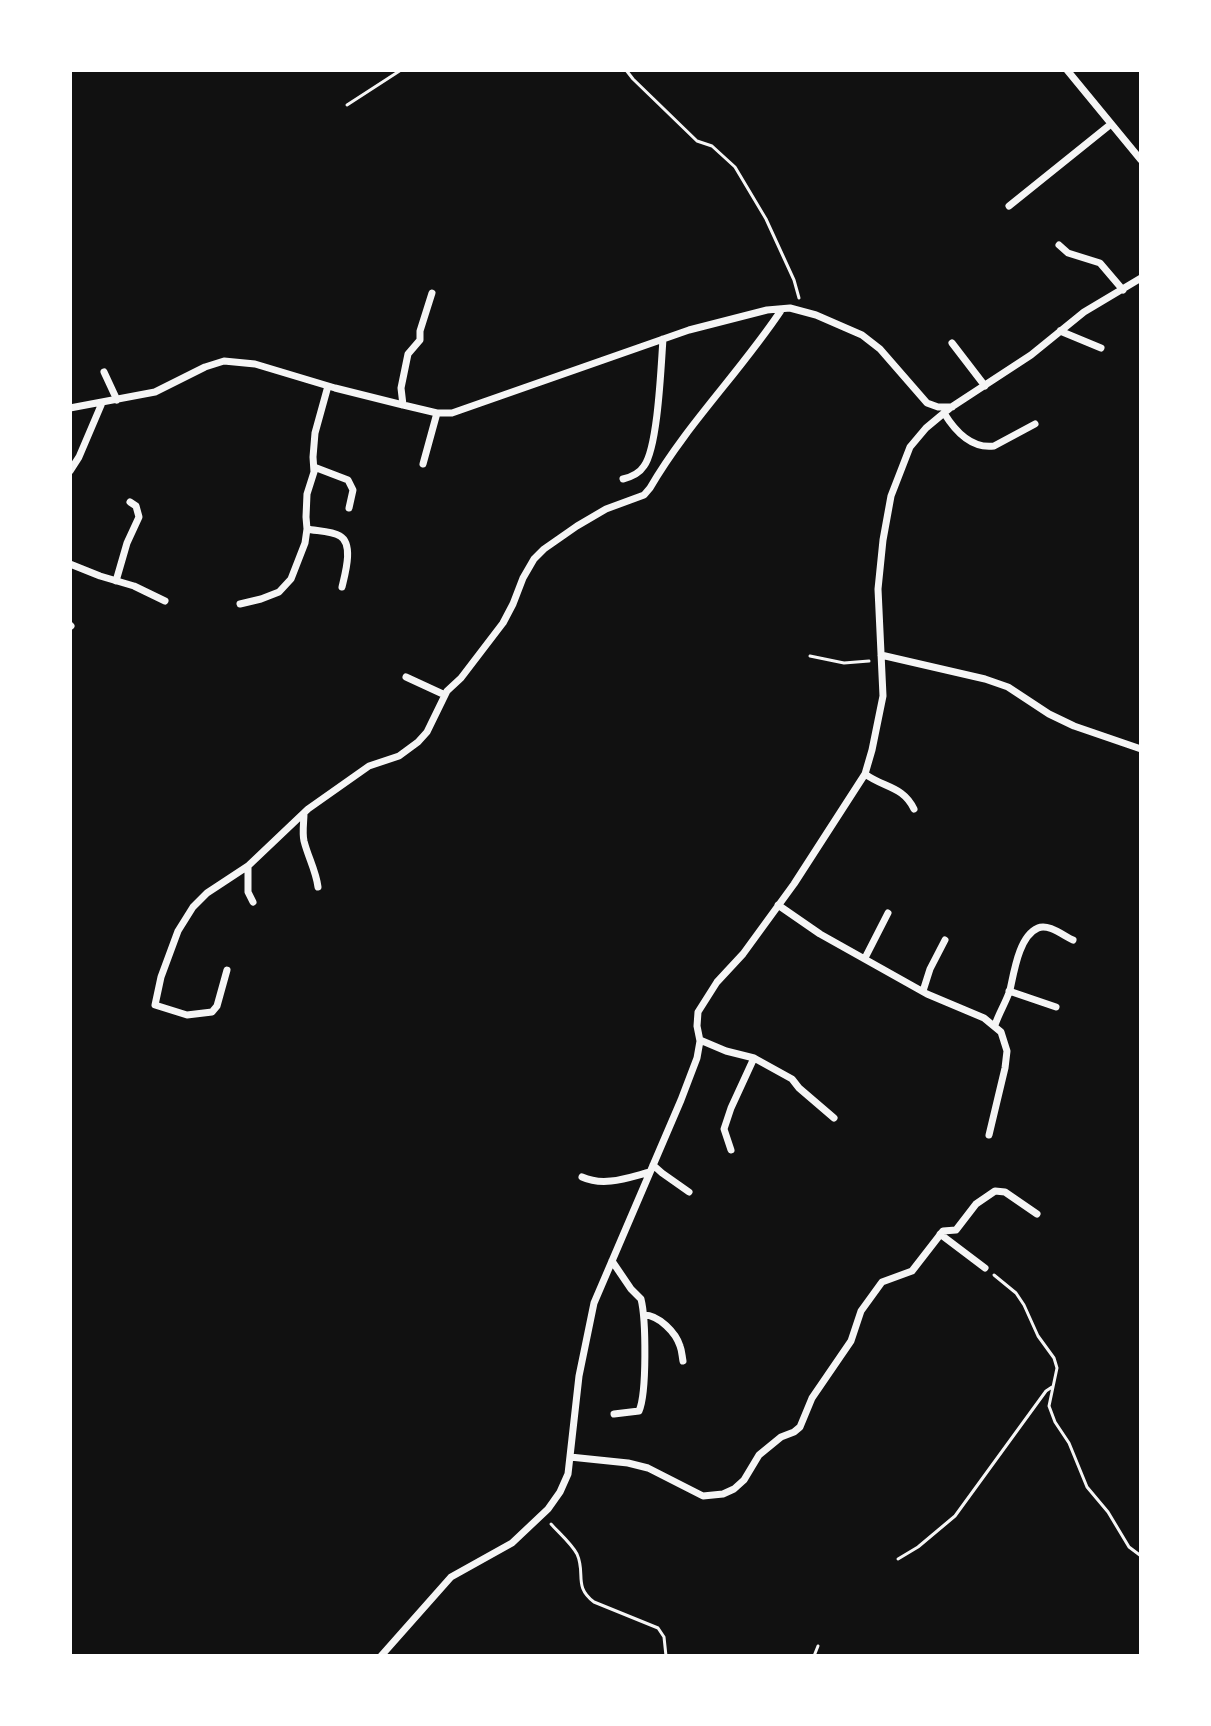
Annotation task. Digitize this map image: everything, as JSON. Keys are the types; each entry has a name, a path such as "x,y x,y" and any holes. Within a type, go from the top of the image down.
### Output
{"street":[{"path":"1067,70 1141,160"},
{"path":"1009,206 1111,124"},
{"path":"1059,245 1068,253 1100,263 1123,290"},
{"path":"381,1656 451,1577 512,1543 542,1515 560,1492 568,1474 579,1376 594,1303 697,1058 700,1040 698,1012 717,982 743,954 778,905 865,774 883,696 878,589 883,540 891,496 910,447 926,428 952,407 1031,355 1084,312 1141,278"},
{"path":"403,405 401,388 408,354 420,340 432,293"},
{"path":"227,970 217,1006 212,1012 187,1015 155,1005 161,977 178,931 193,907 207,893 248,866 304,813 369,766 409,750 427,732 445,695 503,623 534,559 544,549 606,509 644,495 690,428 760,343 782,309"},
{"path":"70,408 155,392 224,361 255,364 403,405 437,413 452,413 689,330 756,312 782,309 816,315 862,335 880,349 927,403 952,407"},
{"path":"1060,331 1101,348"},
{"path":"623,479 637,474 648,459 655,426 663,339"},
{"path":"952,343 985,386"},
{"path":"104,372 117,400"},
{"path":"240,604 279,592 291,579 305,543 307,494 314,472 315,433 328,386"},
{"path":"70,471 102,403"},
{"path":"423,464 437,413"},
{"path":"944,413 951,426 973,444 988,447 1035,424"},
{"path":"314,467 348,480 353,490 349,508"},
{"path":"116,581 127,543 139,517 136,506 130,502"},
{"path":"307,529 340,536 345,542 348,558 342,587"},
{"path":"70,564 134,586 165,601"},
{"path":"881,658 985,679 1008,687 1074,726 1141,749"},
{"path":"406,677 445,695"},
{"path":"865,774 909,798 914,809"},
{"path":"304,813 303,836 318,887"},
{"path":"248,866 248,892 253,902"},
{"path":"778,905 820,934 923,991 995,1025 1001,1032 1007,1051 989,1135"},
{"path":"865,958 888,913"},
{"path":"995,1025 1009,991 1018,955 1037,928 1044,927 1073,940"},
{"path":"923,991 945,940"},
{"path":"1009,991 1056,1007"},
{"path":"700,1040 754,1058 792,1079 834,1118"},
{"path":"731,1150 724,1129 754,1058"},
{"path":"582,1177 591,1181 613,1182 651,1169 689,1192"},
{"path":"570,1457 648,1468 703,1496 723,1494 734,1489 744,1480 759,1455 781,1437 800,1427 812,1398 851,1341 861,1311 882,1282 912,1271 943,1231 956,1230 976,1204 995,1191 1005,1192 1037,1214"},
{"path":"940,1234 985,1268"},
{"path":"612,1261 641,1299 644,1315 641,1405 639,1411 614,1414"},
{"path":"644,1315 658,1319 673,1334 680,1344 683,1361"}],"path":[{"path":"347,105 401,70"},
{"path":"626,70 697,141 712,146 735,167 766,219 794,280 799,310"},
{"path":"810,656 844,663 881,658"},
{"path":"985,1268 1016,1293 1038,1336 1054,1358 1057,1368 1049,1406 1055,1422 1069,1443 1087,1487 1108,1512 1129,1547 1141,1556"},
{"path":"898,1559 955,1516 1005,1444 1052,1387"},
{"path":"542,1515 575,1552 582,1588 587,1596 594,1602 658,1628 664,1637 666,1656"},
{"path":"814,1656 818,1646"}]}
